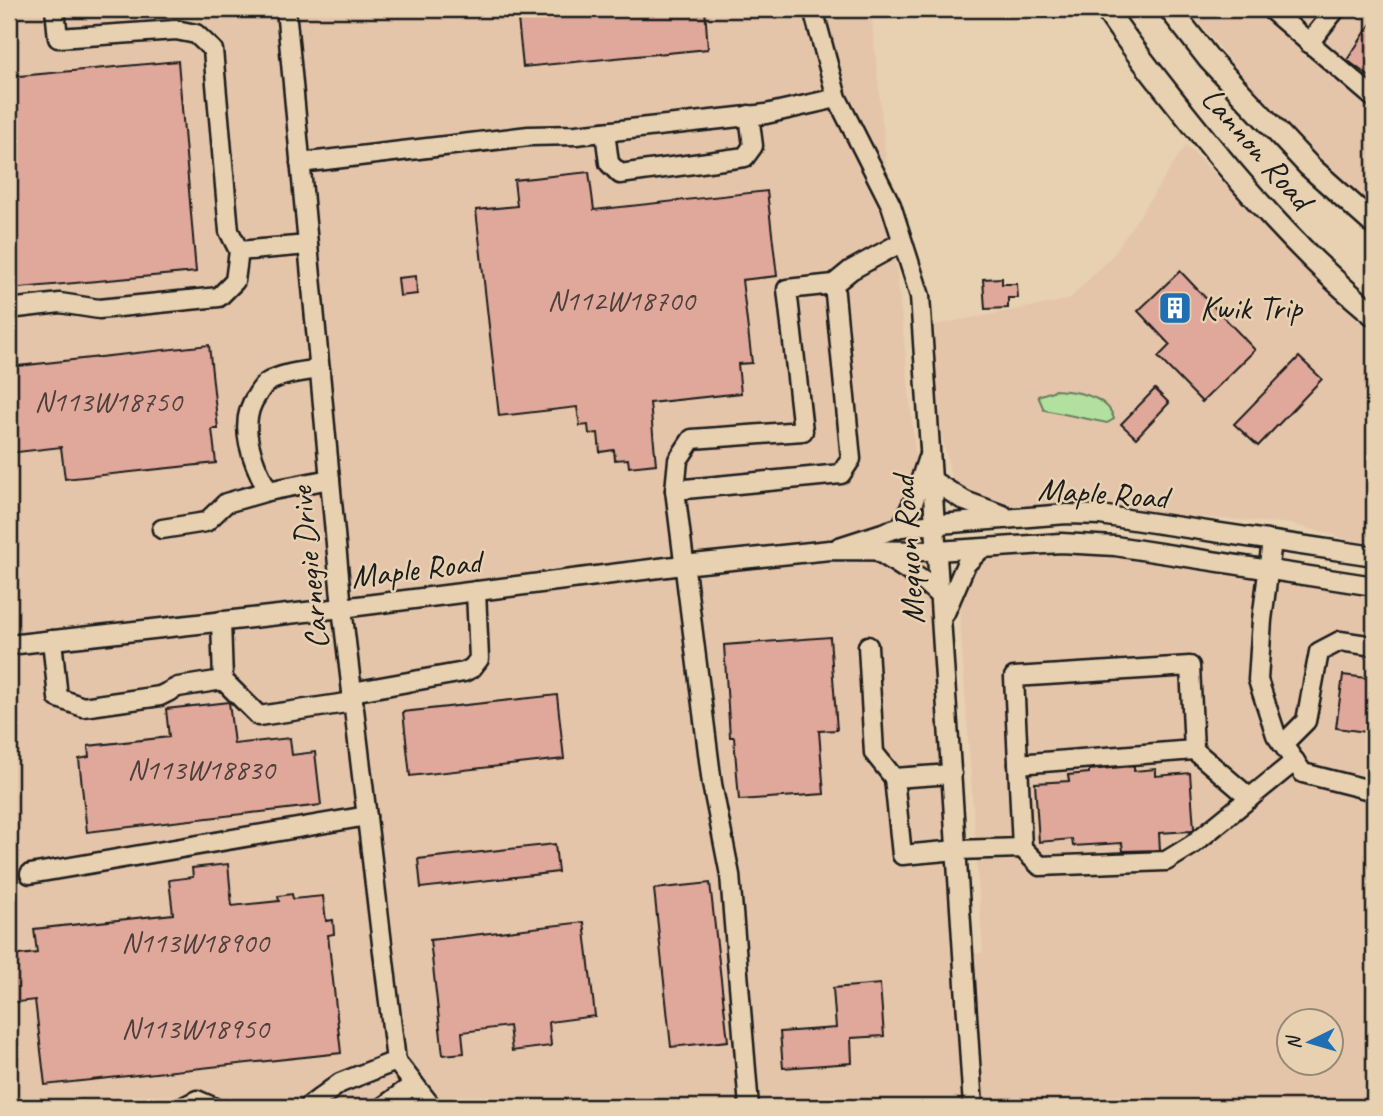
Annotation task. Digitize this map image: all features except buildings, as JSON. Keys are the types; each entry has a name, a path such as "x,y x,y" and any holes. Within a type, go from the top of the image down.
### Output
{"main road":[{"name":"Lannon Road","path":"1106,9 1126,40 1240,184 1349,295 1374,315"},
{"name":"Lannon Road","path":"1170,9 1209,60 1309,166 1374,223"}],"street":[{"path":"9,309 60,303 99,309 219,297 235,281 239,251 229,231 213,50 196,34 176,30 58,38 55,9"},
{"name":"Carnegie Drive","path":"286,9 342,608 396,1061"},
{"name":"Mequon Road","path":"813,9 837,98 891,205 920,296 973,1107"},
{"path":"1309,43 1336,9"},
{"path":"1273,10 1374,98"},
{"path":"300,163 529,136 576,135 749,116 837,98"},
{"path":"605,132 608,163 620,174 745,157 753,146 749,116"},
{"path":"749,1107 730,875 712,785 683,565 675,490 678,460 692,439 803,431 787,289 834,284 850,270 902,242"},
{"path":"239,251 308,244"},
{"path":"675,490 841,474 851,459 834,284"},
{"path":"268,491 255,468 247,439 250,404 265,383 288,374 320,369"},
{"path":"901,527 914,500 931,450"},
{"path":"162,529 206,522 226,503 268,491 330,479"},
{"path":"933,481 965,501 1013,518"},
{"name":"Maple Road","path":"830,550 901,527 1067,514 1100,515 1374,556"},
{"path":"1272,541 1258,680 1276,735 1303,773 1374,790"},
{"name":"Maple Road","path":"9,645 830,550 937,551 1082,543 1374,586"},
{"path":"942,619 966,564 981,548"},
{"path":"878,552 922,580 941,597"},
{"path":"221,621 223,680 259,716 353,697 472,668 479,659 476,591"},
{"path":"52,640 58,698 83,707 160,695 178,687 223,680"},
{"path":"1283,744 1306,721 1319,652 1340,641 1374,646"},
{"path":"867,646 874,753 894,778 902,855 1021,848"},
{"path":"1194,750 1190,666 1014,677 1021,848 1040,866 1166,861 1192,845 1295,761"},
{"path":"1018,764 1194,750 1250,798"},
{"path":"894,778 952,774"},
{"path":"30,874 367,816"},
{"path":"307,1107 340,1083 396,1061 432,1107"},
{"path":"383,1107 414,1084"},
{"path":"183,1107 197,1100 213,1107"}],"shaded area":[{"path":"9,9 871,9 937,672 958,953 983,953 960,621 961,596 967,576 982,559 1068,553 1103,554 1374,594 1374,1107 9,1107"},
{"path":"1188,9 1374,9 1374,207 1345,181 1356,208"},
{"path":"1186,145 1374,330 1374,546 1291,524 1110,507 1002,506 962,492 952,482 941,432 934,325 1068,300 1114,254"}],"green space":[{"path":"1055,390 1090,396 1105,404 1114,419 1107,423 1044,410 1038,396"}],"place":[{"name":"Kwik Trip","path":"1175,308"}]}
